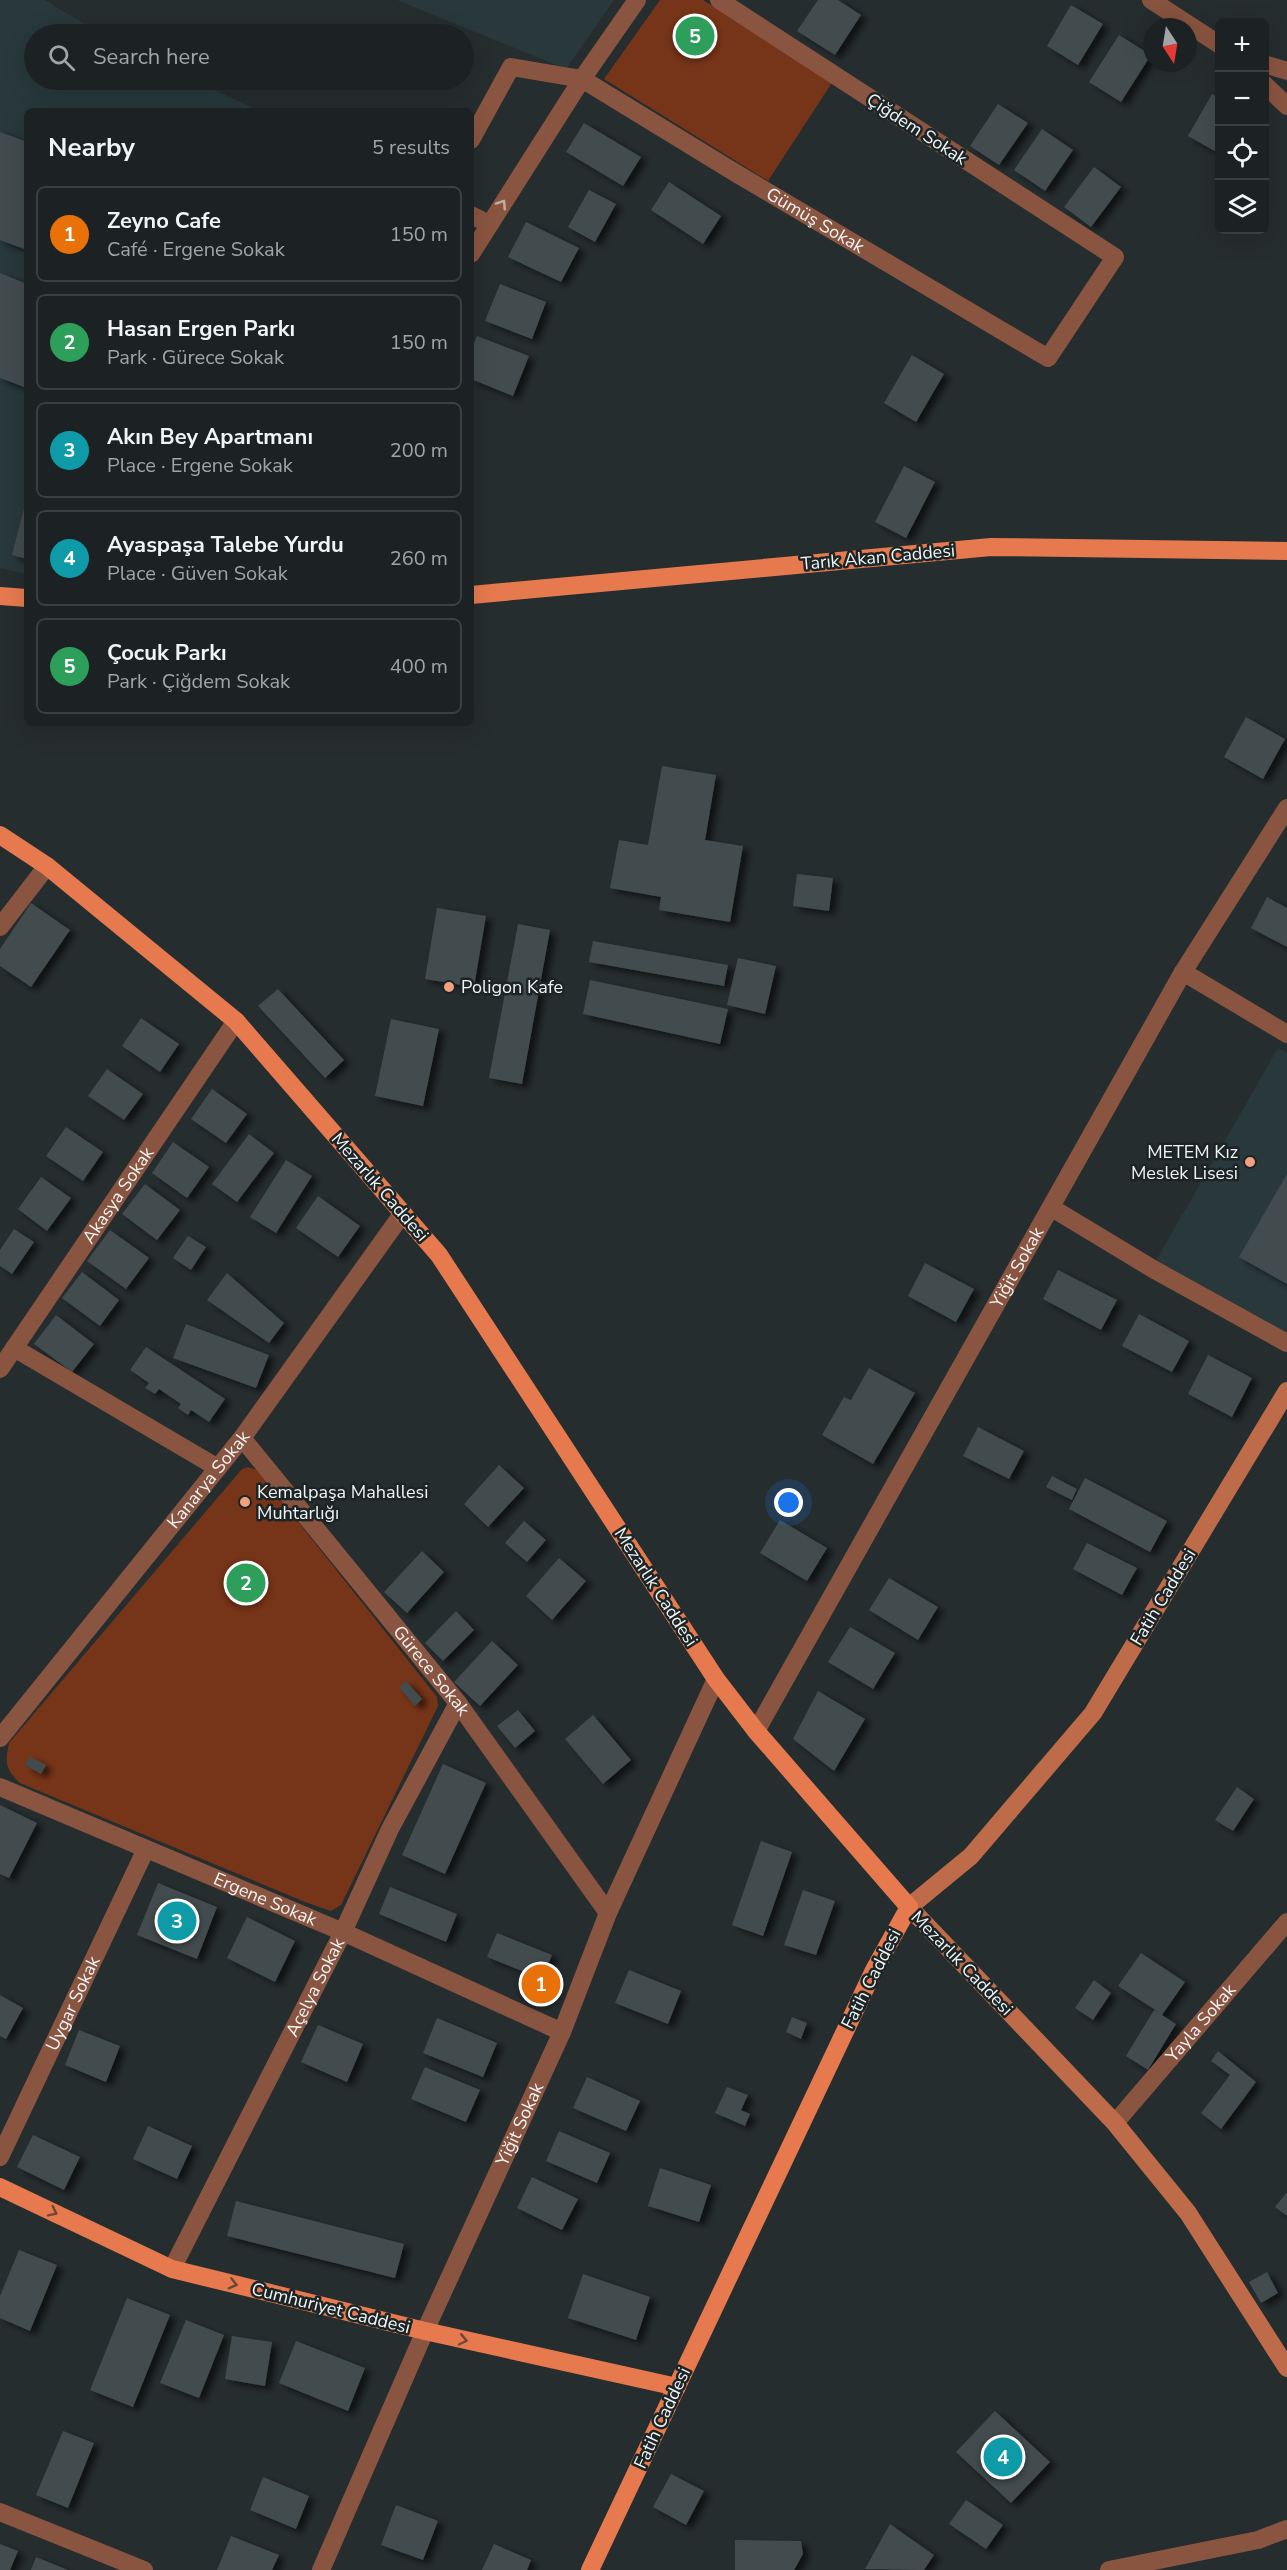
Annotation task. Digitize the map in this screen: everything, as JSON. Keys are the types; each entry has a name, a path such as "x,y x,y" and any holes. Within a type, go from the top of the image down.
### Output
{"main road":[{"name":"Tarık Akan Caddesi","path":"474,595 991,547 1287,551"},
{"path":"0,596 24,598"},
{"name":"Mezarlık Caddesi","path":"0,835 47,866 236,1021 439,1255 716,1679 756,1731 909,1907"},
{"name":"Fatih Caddesi","path":"590,2570 874,1970 909,1907"},
{"name":"Cumhuriyet Caddesi","path":"0,2187 172,2269 425,2331 677,2387"}],"street":[{"path":"474,249 582,79 637,0"},
{"name":"Çiğdem Sokak","path":"719,0 1115,257 1048,358"},
{"path":"1151,0 1215,42"},
{"path":"1269,66 1287,71"},
{"path":"474,135 511,67 582,79"},
{"name":"Gümüş Sokak","path":"582,79 1048,358"},
{"path":"1269,89 1287,106"},
{"path":"474,216 489,224"},
{"name":"Yiğit Sokak","path":"756,1731 1183,972 1287,808"},
{"path":"0,927 47,866"},
{"path":"1183,972 1287,1034"},
{"name":"Akasya Sokak","path":"0,1369 236,1021"},
{"path":"1052,1208 1153,1269 1287,1343"},
{"name":"Kanarya Sokak","path":"0,1738 242,1438 403,1214"},
{"path":"14,1348 218,1468"},
{"name":"Fatih Caddesi","path":"909,1907 971,1856 1093,1713 1287,1391"},
{"name":"Gürece Sokak","path":"242,1438 458,1703 608,1913"},
{"name":"Yiğit Sokak","path":"321,2570 425,2331 562,2032 608,1913 716,1679"},
{"name":"Açelya Sokak","path":"172,2269 343,1932 390,1829 458,1703"},
{"name":"Ergene Sokak","path":"0,1787 145,1851 343,1932 562,2032"},
{"name":"Uygar Sokak","path":"0,2157 145,1851"},
{"name":"Mezarlık Caddesi","path":"909,1907 1115,2122 1188,2213 1287,2368"},
{"name":"Yayla Sokak","path":"1115,2122 1287,1922"},
{"path":"0,2512 144,2570"},
{"path":"1109,2570 1258,2540 1287,2529"}],"shaded area":[{"path":"0,0 45,0 85,24 24,24 24,90 215,90 253,108 24,108 24,573 0,568"},
{"path":"397,0 614,0 566,69 474,31 474,24 456,24"},
{"path":"660,0 703,0 833,81 768,181 604,79"},
{"name":"METEM Kız Meslek Lisesi","path":"1278,1048 1287,1053 1287,1350 1150,1271"},
{"path":"248,1467 257,1470 437,1697 438,1706 341,1905 331,1911 20,1783 11,1774 7,1765 9,1743 242,1469"}],"building":[{"path":"818,0 838,0 861,15 835,55 797,31"},
{"path":"1071,5 1103,24 1078,65 1047,46"},
{"path":"1119,35 1143,50 1143,68 1121,102 1089,82"},
{"path":"1212,94 1215,96 1215,151 1188,136"},
{"path":"998,104 1028,123 999,165 970,146"},
{"path":"584,123 641,157 623,186 566,152"},
{"path":"1042,129 1073,150 1045,191 1014,170"},
{"path":"0,132 24,141 24,249 0,240"},
{"path":"1094,167 1121,187 1091,227 1064,207"},
{"path":"669,182 721,216 703,244 651,210"},
{"path":"589,190 616,204 595,242 568,227"},
{"path":"526,222 579,248 561,282 508,257"},
{"path":"0,273 24,283 24,387 0,378"},
{"path":"500,284 546,302 532,339 485,321"},
{"path":"477,336 529,356 513,396 474,380 474,343"},
{"path":"912,355 944,374 916,422 884,403"},
{"path":"904,466 935,482 906,538 875,522"},
{"path":"24,509 24,558 12,555"},
{"path":"1246,717 1285,739 1263,779 1224,757"},
{"path":"662,766 716,775 705,840 743,846 730,922 659,910 661,897 610,888 619,840 648,845"},
{"path":"797,874 833,878 829,911 793,906"},
{"path":"1267,897 1287,908 1287,947 1251,928"},
{"path":"31,903 70,930 31,987 0,966 0,949"},
{"path":"437,908 486,916 474,987 425,979"},
{"path":"518,924 550,930 522,1084 489,1078"},
{"path":"593,941 728,965 724,986 589,962"},
{"path":"738,958 776,966 765,1014 727,1005"},
{"path":"590,980 728,1009 720,1044 583,1014"},
{"path":"278,989 344,1060 325,1078 258,1006"},
{"path":"141,1018 179,1044 160,1072 122,1046"},
{"path":"391,1019 439,1029 423,1106 375,1096"},
{"path":"107,1069 143,1094 124,1120 88,1096"},
{"path":"212,1089 247,1114 226,1143 191,1119"},
{"path":"66,1127 103,1152 83,1181 46,1156"},
{"path":"249,1134 274,1153 237,1202 212,1184"},
{"path":"173,1142 209,1167 187,1198 152,1173"},
{"path":"286,1160 312,1176 276,1233 250,1217"},
{"path":"1287,1174 1287,1284 1239,1257"},
{"path":"41,1177 71,1198 47,1231 18,1209"},
{"path":"145,1184 180,1210 157,1240 122,1214"},
{"path":"318,1196 360,1226 338,1257 296,1228"},
{"path":"14,1229 34,1242 12,1274 0,1266 0,1250"},
{"path":"110,1230 149,1258 126,1289 87,1261"},
{"path":"188,1236 206,1247 191,1270 173,1258"},
{"path":"925,1263 974,1289 956,1322 908,1296"},
{"path":"1058,1270 1117,1300 1101,1330 1043,1299"},
{"path":"82,1272 119,1300 100,1326 62,1298"},
{"path":"227,1273 284,1323 269,1343 207,1300"},
{"path":"1139,1314 1189,1341 1172,1372 1122,1346"},
{"path":"56,1315 94,1344 72,1372 34,1344"},
{"path":"186,1324 269,1355 256,1388 173,1358"},
{"path":"146,1347 225,1399 209,1422 191,1410 188,1415 178,1408 181,1404 159,1389 155,1394 145,1388 149,1383 130,1370"},
{"path":"1208,1355 1252,1378 1232,1417 1188,1394"},
{"path":"869,1368 915,1393 873,1464 822,1435 844,1397 851,1400"},
{"path":"978,1427 1024,1451 1009,1479 963,1456"},
{"path":"499,1465 524,1488 488,1527 464,1504"},
{"path":"1052,1476 1077,1489 1072,1500 1046,1487"},
{"path":"1085,1478 1167,1521 1150,1552 1069,1509"},
{"path":"780,1520 827,1548 807,1581 760,1553"},
{"path":"524,1521 546,1540 527,1562 505,1543"},
{"path":"1087,1543 1137,1568 1122,1595 1073,1569"},
{"path":"422,1551 444,1572 407,1613 384,1592"},
{"path":"559,1558 586,1581 552,1620 526,1596"},
{"path":"889,1578 938,1607 918,1640 869,1610"},
{"path":"456,1611 474,1630 443,1661 425,1643"},
{"path":"850,1627 895,1653 873,1689 828,1662"},
{"path":"492,1641 518,1665 480,1706 454,1682"},
{"path":"406,1681 422,1699 415,1706 399,1687"},
{"path":"818,1691 865,1719 834,1771 793,1739"},
{"path":"518,1710 535,1731 515,1748 497,1726"},
{"path":"593,1715 631,1760 603,1784 565,1739"},
{"path":"30,1757 46,1765 41,1774 25,1765"},
{"path":"443,1764 486,1783 445,1874 402,1855"},
{"path":"1237,1787 1254,1799 1233,1831 1215,1820"},
{"path":"0,1805 37,1823 9,1878 0,1874"},
{"path":"761,1841 792,1852 763,1936 732,1925"},
{"path":"158,1883 217,1907 197,1959 137,1935"},
{"path":"390,1887 457,1914 446,1942 379,1914"},
{"path":"803,1890 835,1901 816,1955 784,1945"},
{"path":"247,1917 295,1941 275,1982 227,1958"},
{"path":"497,1933 552,1955 542,1979 487,1957"},
{"path":"1141,1953 1185,1982 1162,2015 1176,2024 1148,2070 1126,2056 1154,2010 1160,2013 1118,1986"},
{"path":"629,1970 681,1991 668,2024 615,2003"},
{"path":"1094,1980 1111,1993 1093,2020 1075,2008"},
{"path":"0,1995 23,2008 6,2039 0,2036"},
{"path":"792,2017 807,2023 801,2039 786,2032"},
{"path":"437,2018 497,2043 483,2077 423,2053"},
{"path":"318,2025 363,2044 347,2082 301,2062"},
{"path":"79,2030 120,2046 106,2082 65,2065"},
{"path":"1218,2051 1256,2082 1221,2129 1201,2113 1230,2075 1211,2061"},
{"path":"425,2067 480,2090 466,2122 411,2099"},
{"path":"587,2077 640,2101 626,2131 573,2108"},
{"path":"727,2087 748,2095 741,2110 750,2114 745,2126 715,2113"},
{"path":"148,2126 192,2146 177,2179 133,2159"},
{"path":"559,2131 610,2153 597,2183 546,2161"},
{"path":"33,2135 80,2157 64,2190 17,2167"},
{"path":"660,2168 711,2185 699,2222 648,2206"},
{"path":"532,2177 578,2199 562,2230 517,2208"},
{"path":"1287,2192 1287,2216 1275,2207"},
{"path":"236,2201 404,2244 395,2278 227,2236"},
{"path":"19,2250 57,2265 30,2331 0,2318 0,2296"},
{"path":"1267,2272 1278,2293 1261,2303 1249,2282"},
{"path":"583,2274 650,2297 636,2340 568,2318"},
{"path":"127,2298 170,2315 133,2407 90,2390"},
{"path":"186,2320 224,2335 199,2398 160,2383"},
{"path":"232,2336 272,2342 265,2386 225,2379"},
{"path":"296,2341 365,2368 348,2411 279,2383"},
{"path":"995,2411 1050,2462 1011,2503 956,2452"},
{"path":"63,2431 94,2443 68,2508 36,2495"},
{"path":"671,2474 704,2491 686,2525 653,2507"},
{"path":"263,2477 309,2496 296,2529 250,2510"},
{"path":"966,2500 1003,2525 986,2549 949,2524"},
{"path":"396,2505 438,2521 423,2560 381,2545"},
{"path":"890,2524 934,2555 924,2570 865,2569"},
{"path":"231,2536 279,2555 272,2570 217,2570"},
{"path":"735,2540 801,2541 803,2554 794,2570 735,2570"},
{"path":"0,2544 18,2551 10,2570 0,2570"},
{"path":"494,2544 531,2560 527,2570 482,2570"},
{"path":"36,2557 68,2570 31,2570"}],"place":[{"name":"Çocuk Parkı","path":"695,36"},
{"name":"Poligon Kafe","path":"449,987"},
{"name":"METEM Kız Meslek Lisesi","path":"1250,1162"},
{"name":"Kemalpaşa Mahallesi Muhtarlığı","path":"245,1502"},
{"name":"Hasan Ergen Parkı","path":"246,1583"},
{"name":"Akın Bey Apartmanı","path":"177,1921"},
{"name":"Zeyno Cafe","path":"541,1984"},
{"name":"Ayaspaşa Talebe Yurdu","path":"1003,2457"}]}
